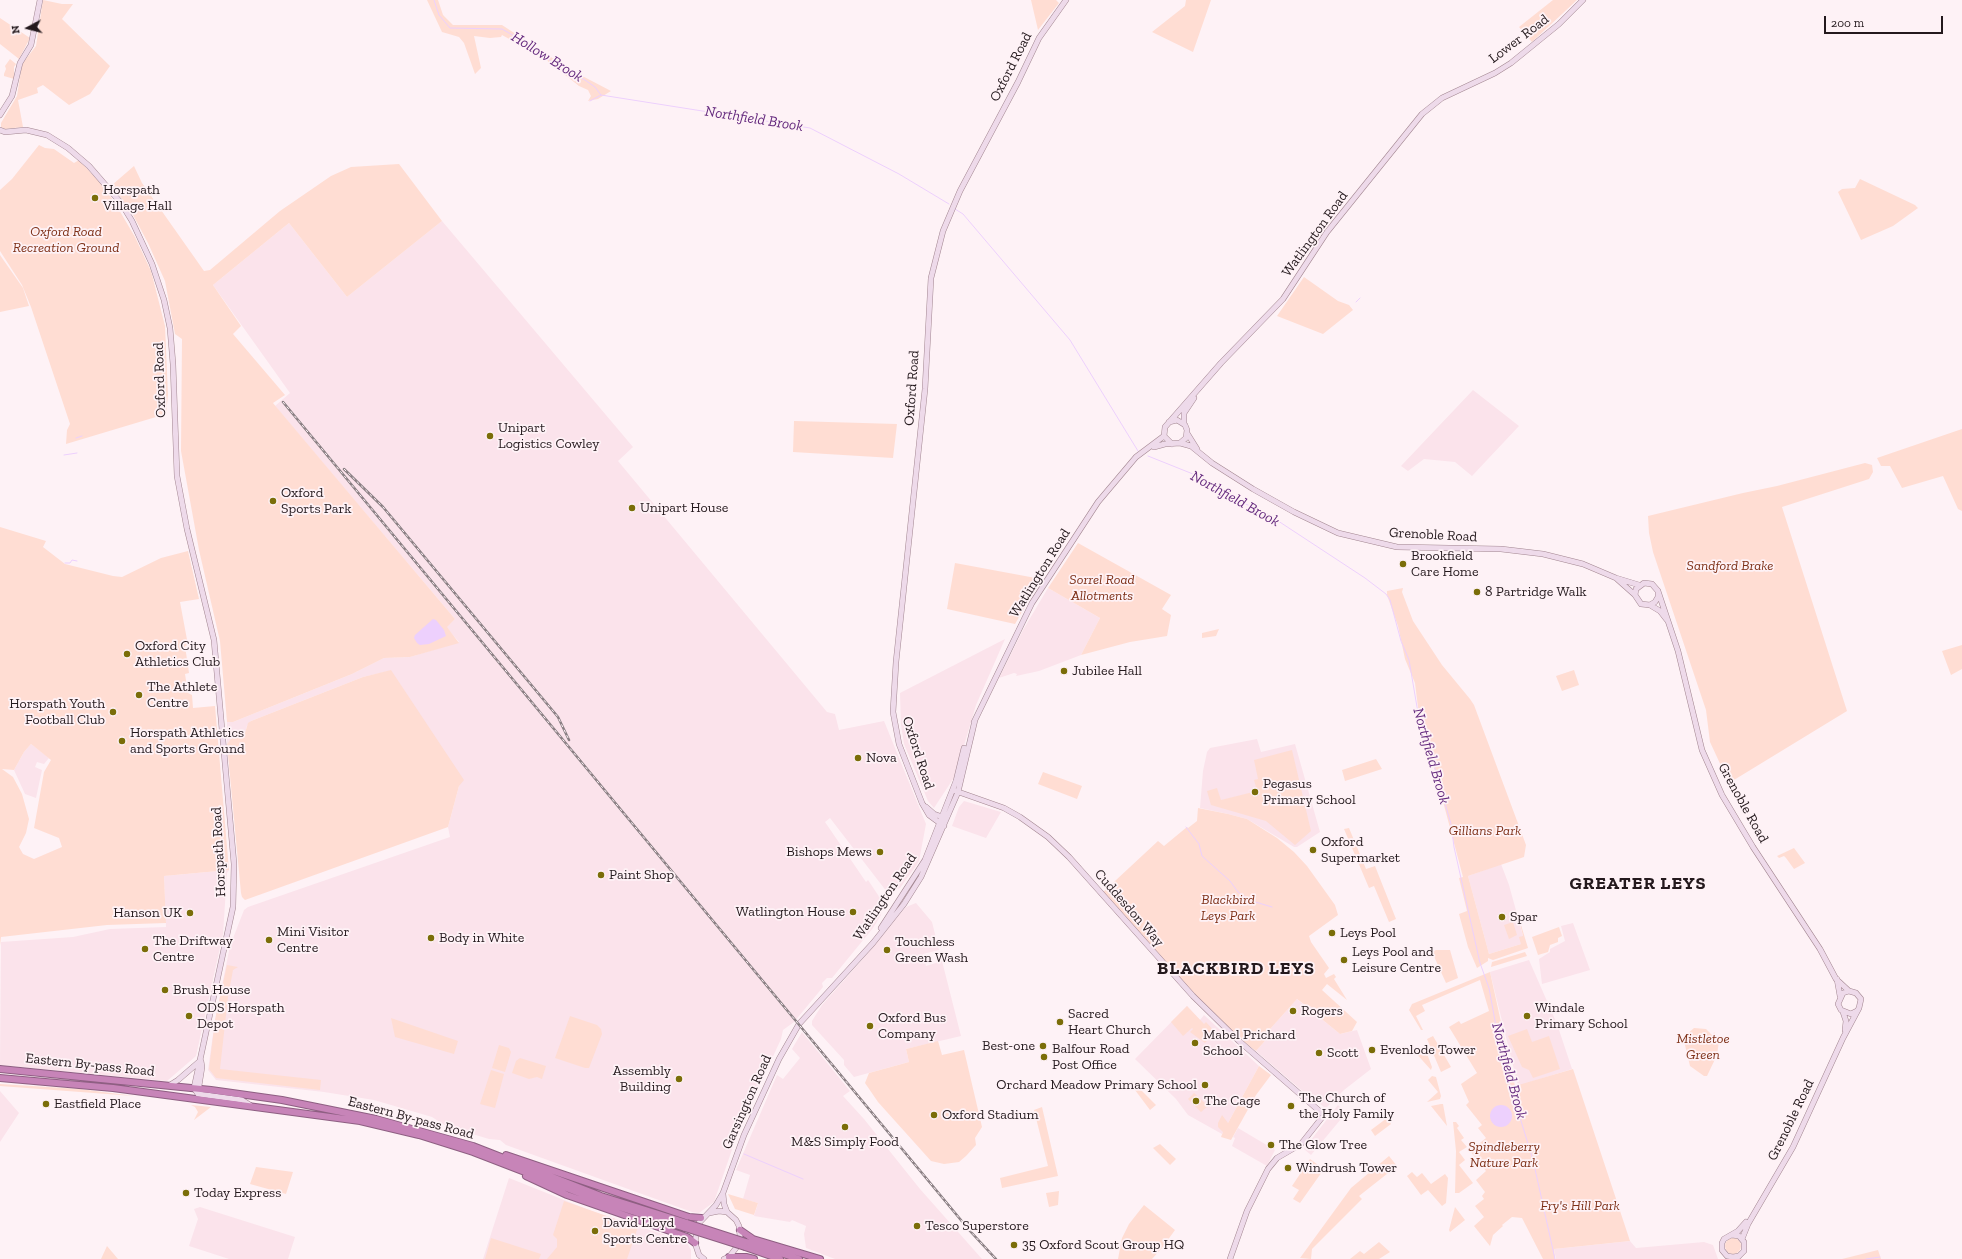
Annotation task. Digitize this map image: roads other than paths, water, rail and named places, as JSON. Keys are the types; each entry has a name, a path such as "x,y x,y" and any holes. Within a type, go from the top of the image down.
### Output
{"highway":[{"name":"Eastern By-pass Road","path":"0,1069 170,1085 250,1105 360,1121 412,1134 473,1152 600,1201 746,1245 799,1259"},
{"name":"Eastern By-pass Road","path":"0,1078 196,1092 282,1100 376,1119 473,1146 601,1196 686,1226"},
{"path":"473,1146 603,1186 689,1217 702,1218"},
{"path":"517,1169 534,1180 567,1195 683,1236 696,1246"},
{"path":"740,1230 753,1239 820,1259"},
{"name":"Eastern By-pass Road","path":"746,1245 780,1259"},
{"path":"727,1258 754,1259"}],"street":[{"path":"0,115 15,89 20,63 33,38 40,0"},
{"name":"Oxford Road","path":"942,825 926,810 922,803 899,744 892,712 925,389 932,278 943,231 960,191 1018,82 1039,38 1066,0"},
{"name":"Lower Road","path":"1442,98 1495,73 1511,63 1559,24 1583,0"},
{"name":"Watlington Road","path":"1168,423 1221,362 1283,299 1327,232 1422,114 1442,98"},
{"name":"Oxford Road","path":"0,130 5,132 23,130 42,133 55,139 78,157 103,181 132,221 158,282 170,328 177,476 184,516 214,640 219,689"},
{"name":"Watlington Road","path":"1184,424 1184,413 1205,382"},
{"path":"1177,420 1184,424 1187,433 1186,438 1180,443 1172,444 1164,436 1165,427 1168,423 1177,420"},
{"name":"Grenoble Road","path":"1187,433 1197,451"},
{"name":"Watlington Road","path":"942,825 942,817 953,790 964,748 975,720 1022,624 1043,585 1102,496 1144,451 1164,436"},
{"name":"Grenoble Road","path":"1180,443 1191,446 1212,463 1253,489 1299,515 1338,533 1397,547 1501,549 1543,554 1583,564 1616,578 1640,585"},
{"name":"Watlington Road","path":"1144,451 1158,445 1172,444"},
{"name":"Grenoble Road","path":"1616,578 1635,595"},
{"path":"1649,582 1656,587 1658,597 1650,605 1641,604 1635,595 1636,589 1640,585 1649,582"},
{"name":"Grenoble Road","path":"1658,591 1682,668 1702,750 1719,789 1753,847 1820,949 1836,979 1840,996"},
{"name":"Grenoble Road","path":"1650,605 1660,611 1668,621"},
{"name":"Horspath Road","path":"196,1092 201,1060 234,897 234,864 219,689"},
{"name":"Watlington Road","path":"799,1024 862,953 873,943 899,910 917,883 958,792 975,720"},
{"name":"Cuddesdon Way","path":"953,790 1004,808 1020,817 1048,837 1069,857 1193,996 1239,1041 1324,1115 1301,1144 1280,1155 1271,1165 1247,1210 1230,1259"},
{"name":"Oxford Road","path":"922,803 934,814 947,819"},
{"name":"Grenoble Road","path":"1836,979 1849,991"},
{"path":"1849,991 1856,993 1861,999 1861,1004 1857,1011 1851,1014 1843,1012 1838,1004 1840,996 1849,991"},
{"name":"Grenoble Road","path":"1742,1239 1744,1230 1793,1147 1857,1011"},
{"name":"Grenoble Road","path":"1843,1012 1846,1020 1843,1038"},
{"name":"Garsington Road","path":"709,1213 723,1193 747,1127 779,1059 799,1024"},
{"path":"170,1085 201,1060"},
{"path":"723,1193 724,1204 727,1212 736,1220 740,1230 736,1248 727,1258"},
{"name":"Grenoble Road","path":"1732,1235 1738,1231 1756,1211"},
{"path":"696,1259 695,1233 702,1218 709,1213 727,1212"},
{"path":"1732,1235 1739,1236 1742,1239 1744,1248 1738,1257 1725,1257 1722,1250 1722,1243 1726,1237 1732,1235"},
{"path":"696,1246 699,1255 704,1259"}],"waterway":[{"name":"Hollow Brook","path":"434,0 439,15 450,28 502,29 523,41 559,67 585,80 595,87 601,95"},
{"name":"Northfield Brook","path":"590,101 601,95 810,128 899,174 949,204"},
{"name":"Northfield Brook","path":"955,209 963,214 1070,340 1138,451"},
{"path":"1356,302 1360,298"},
{"path":"76,438 82,436"},
{"path":"64,455 77,453"},
{"name":"Northfield Brook","path":"1148,456 1198,476 1216,491 1266,513 1365,578 1386,594 1390,600 1401,641 1409,660 1417,707 1451,824 1454,847 1480,963 1489,988 1502,1059 1533,1160 1555,1259"},
{"path":"65,563 70,563 72,560 77,561"},
{"path":"1186,827 1199,844 1202,856 1230,881 1238,892 1252,901 1272,907"},
{"path":"744,1154 803,1179"},
{"path":"1866,1259 1880,1257"}],"railway":[{"path":"283,402 970,1231 996,1259"},
{"path":"344,469 383,507 558,717 569,740"}],"place":[{"name":"Horspath Village Hall","path":"95,198"},
{"name":"Unipart Logistics Cowley","path":"490,436"},
{"name":"Oxford Sports Park","path":"273,501"},
{"name":"Unipart House","path":"632,508"},
{"name":"Brookfield Care Home","path":"1403,564"},
{"name":"8 Partridge Walk","path":"1477,592"},
{"name":"Oxford City Athletics Club","path":"127,654"},
{"name":"Jubilee Hall","path":"1064,671"},
{"name":"The Athlete Centre","path":"139,695"},
{"name":"Horspath Youth Football Club","path":"113,712"},
{"name":"Horspath Athletics and Sports Ground","path":"122,741"},
{"name":"Nova","path":"858,758"},
{"name":"Pegasus Primary School","path":"1255,792"},
{"name":"Oxford Supermarket","path":"1313,850"},
{"name":"Bishops Mews","path":"880,852"},
{"name":"Paint Shop","path":"601,875"},
{"name":"Watlington House","path":"853,912"},
{"name":"Hanson UK","path":"190,913"},
{"name":"Spar","path":"1502,917"},
{"name":"Leys Pool","path":"1332,933"},
{"name":"Body in White","path":"431,938"},
{"name":"Mini Visitor Centre","path":"269,940"},
{"name":"The Driftway Centre","path":"145,949"},
{"name":"Touchless Green Wash","path":"887,950"},
{"name":"Leys Pool and Leisure Centre","path":"1344,960"},
{"name":"Brush House","path":"165,990"},
{"name":"Rogers","path":"1293,1011"},
{"name":"ODS Horspath Depot","path":"189,1016"},
{"name":"Windale Primary School","path":"1527,1016"},
{"name":"Sacred Heart Church","path":"1060,1022"},
{"name":"Oxford Bus Company","path":"870,1026"},
{"name":"Mabel Prichard School","path":"1195,1043"},
{"name":"Best-one","path":"1043,1046"},
{"name":"Evenlode Tower","path":"1372,1050"},
{"name":"Scott","path":"1319,1053"},
{"name":"Balfour Road Post Office","path":"1044,1057"},
{"name":"Assembly Building","path":"679,1079"},
{"name":"Orchard Meadow Primary School","path":"1205,1085"},
{"name":"The Cage","path":"1196,1101"},
{"name":"Eastfield Place","path":"46,1104"},
{"name":"The Church of the Holy Family","path":"1291,1106"},
{"name":"Oxford Stadium","path":"934,1115"},
{"name":"M&S Simply Food","path":"845,1127"},
{"name":"The Glow Tree","path":"1271,1145"},
{"name":"Windrush Tower","path":"1288,1168"},
{"name":"Today Express","path":"186,1193"},
{"name":"Tesco Superstore","path":"917,1226"},
{"name":"David Lloyd Sports Centre","path":"595,1231"},
{"name":"35 Oxford Scout Group HQ","path":"1014,1245"}],"district":[{"name":"GREATER LEYS","path":"1638,884"},
{"name":"BLACKBIRD LEYS","path":"1236,969"}],"park label":[{"name":"Oxford Road Recreation Ground","path":"66,240"},
{"name":"Sandford Brake","path":"1730,566"},
{"name":"Sorrel Road Allotments","path":"1102,588"},
{"name":"Gillians Park","path":"1485,831"},
{"name":"Blackbird Leys Park","path":"1228,908"},
{"name":"Mistletoe Green","path":"1703,1048"},
{"name":"Spindleberry Nature Park","path":"1504,1156"},
{"name":"Fry's Hill Park","path":"1580,1206"}]}
